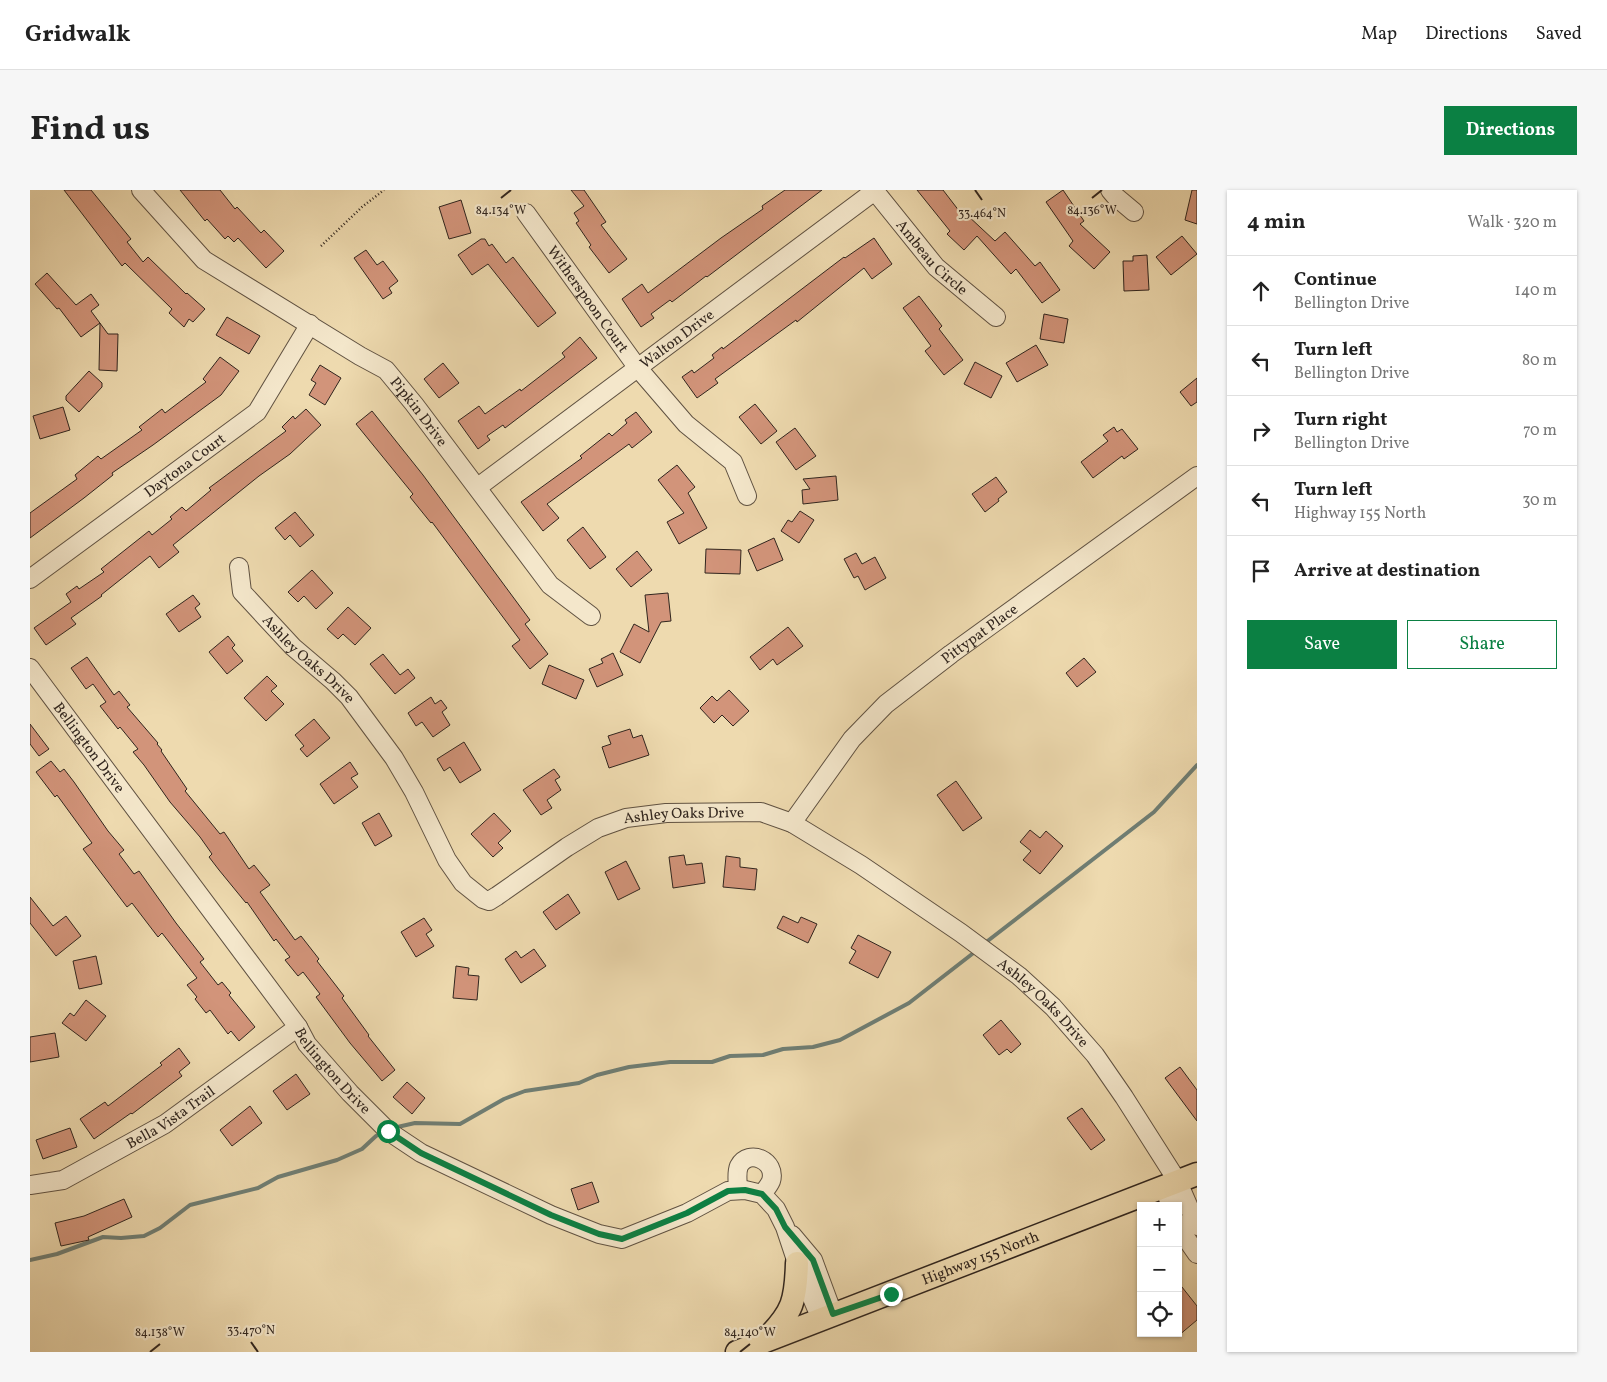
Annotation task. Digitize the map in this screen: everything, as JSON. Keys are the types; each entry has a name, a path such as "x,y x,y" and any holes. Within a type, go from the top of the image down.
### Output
{"main road":[{"name":"Highway 155 North","path":"737,1352 1178,1187"},
{"path":"764,1341 782,1323 789,1311 795,1296 797,1263"}],"street":[{"name":"Pipkin Drive","path":"141,190 204,260 386,370 478,487 550,585 591,616"},
{"name":"Ambeau Circle","path":"875,190 936,267 996,317"},
{"name":"Walton Drive","path":"478,487 875,190"},
{"path":"1110,190 1134,212"},
{"name":"Witherspoon Court","path":"526,212 637,367 686,424 733,462 747,496"},
{"name":"Daytona Court","path":"30,580 258,412 310,324"},
{"name":"Pittypat Place","path":"792,823 852,739 886,704 951,654 1197,476"},
{"name":"Ashley Oaks Drive","path":"239,567 242,592 293,647 350,698 379,736 414,792 448,860 463,883 483,899 489,901 598,828 626,818 666,813 761,812 792,823 861,865 961,933 1019,976 1053,1008 1095,1055 1119,1089 1178,1187 1197,1226"},
{"name":"Bellington Drive","path":"30,668 298,1028 307,1044 344,1086 388,1131 421,1153 551,1215 599,1234 622,1239 687,1213 728,1191 745,1190 762,1194"},
{"name":"Bella Vista Trail","path":"30,1185 63,1180 165,1124 298,1028"},
{"path":"738,1190 738,1169 740,1165 748,1158 758,1158 767,1163 771,1171 771,1180 762,1194 776,1209 785,1227 797,1263 827,1317"},
{"path":"785,1227 813,1260 827,1317"},
{"path":"1182,1231 1197,1254"}],"path":[{"path":"321,246 362,207 384,190"}],"building":[{"path":"64,190 91,190 131,239 127,242 143,262 148,257 186,294 205,309 193,322 189,319 184,327 169,313 172,309 125,263 122,266"},
{"path":"180,190 220,190 235,209 237,207 261,233 264,230 284,251 266,268 238,238 234,242 228,236 225,239 207,219 205,221"},
{"path":"571,190 584,190 606,222 601,225 627,259 609,273 589,247 591,245 576,223 579,221 574,213 584,206"},
{"path":"785,190 822,190 707,277 672,302 670,300 651,314 654,318 641,327 622,299 642,284 648,293 763,209 762,206"},
{"path":"917,190 943,190 963,216 966,214 995,241 1005,232 1035,266 1040,262 1060,290 1042,303 1016,269 1011,274 977,236 964,250 947,234 950,231"},
{"path":"1063,190 1084,221 1080,224 1110,252 1094,269 1069,246 1073,241 1046,202"},
{"path":"1192,190 1197,190 1197,224 1185,220"},
{"path":"461,200 471,233 449,239 439,207"},
{"path":"1182,236 1197,254 1171,275 1156,257"},
{"path":"874,238 892,264 872,279 864,268 797,322 796,320 715,379 718,383 697,398 682,377 692,370 694,373 714,358 712,355 722,347 723,349 844,257"},
{"path":"481,239 485,239 489,246 492,244 506,263 513,257 556,313 538,327 488,264 472,275 458,255"},
{"path":"366,250 377,265 383,261 398,281 389,288 392,293 383,299 354,258"},
{"path":"1147,255 1149,290 1124,291 1123,261 1133,261 1133,256"},
{"path":"47,273 76,305 91,294 99,305 91,311 100,323 81,337 59,308 57,309 35,284"},
{"path":"919,296 942,326 939,329 963,360 944,375 925,351 931,346 903,308"},
{"path":"1044,314 1068,319 1064,343 1040,339"},
{"path":"227,317 260,336 249,354 216,335"},
{"path":"100,323 108,334 118,334 117,371 99,370"},
{"path":"580,337 597,358 505,428 503,425 487,436 490,440 478,449 458,421 479,406 485,414 520,389 521,391 565,357 562,353"},
{"path":"1036,345 1048,365 1017,382 1006,363"},
{"path":"220,357 239,371 221,395 112,473 113,475 84,498 30,538 30,513 77,479 75,475 98,456 101,459 142,430 139,427 162,409 165,413 206,382 203,379"},
{"path":"975,362 1002,376 991,398 964,384"},
{"path":"443,363 459,383 439,398 424,379"},
{"path":"320,365 341,378 325,405 309,395 316,383 311,380"},
{"path":"89,371 102,383 102,387 79,412 66,400 66,396"},
{"path":"1197,378 1197,402 1191,406 1180,392"},
{"path":"755,404 777,431 761,444 739,417"},
{"path":"63,407 70,430 40,439 33,416"},
{"path":"306,409 321,425 290,454 259,476 173,545 179,552 159,568 150,556 102,596 71,618 76,624 46,645 34,628 71,602 66,594 77,586 79,589 104,572 101,569 149,531 152,535 172,519 170,517 182,507 186,511 211,490 209,488 286,431 282,427 293,416 295,419"},
{"path":"372,411 423,475 530,620 525,624 548,654 530,669 512,646 520,640 432,522 410,497 413,494 356,424"},
{"path":"636,412 652,432 632,448 629,444 547,504 559,518 543,531 521,502 582,458 580,456 609,433 612,436 627,423 625,420"},
{"path":"1114,427 1117,432 1122,429 1138,449 1124,459 1122,456 1093,478 1081,462 1108,441 1103,435"},
{"path":"795,428 816,456 796,470 776,442"},
{"path":"677,465 695,487 688,493 707,528 679,544 667,522 684,513 658,480"},
{"path":"836,476 838,500 803,504 802,490 810,489 803,479"},
{"path":"996,477 1007,492 985,512 972,494"},
{"path":"800,511 814,520 799,543 781,531 788,520 792,522"},
{"path":"295,512 314,535 300,547 290,535 285,540 275,528"},
{"path":"583,527 606,557 590,569 567,540"},
{"path":"774,538 783,560 757,571 748,550"},
{"path":"706,549 741,550 740,574 705,573"},
{"path":"637,551 652,570 631,587 616,569"},
{"path":"856,553 862,564 875,557 886,578 865,590 858,576 854,578 844,559"},
{"path":"312,570 333,593 316,609 304,596 298,602 288,592"},
{"path":"668,593 671,621 661,622 640,663 620,652 634,624 649,632 645,595"},
{"path":"193,595 200,604 195,608 201,617 179,632 166,614"},
{"path":"348,607 371,628 355,645 343,634 338,639 327,629"},
{"path":"788,627 803,646 777,665 773,659 760,670 750,657"},
{"path":"228,636 235,645 232,648 243,661 227,674 209,652"},
{"path":"613,653 623,675 597,687 589,669 603,663 601,659"},
{"path":"383,654 400,675 408,669 415,678 395,694 370,664"},
{"path":"87,657 114,695 119,691 130,705 127,707 158,743 161,751 187,789 185,791 220,834 224,832 249,869 254,865 270,885 260,892 295,940 301,936 319,959 317,961 344,996 342,998 368,1036 395,1070 382,1081 350,1043 316,997 320,994 303,972 298,976 285,960 290,957 276,939 274,941 247,902 209,857 212,854 200,837 170,802 133,752 138,749 120,727 118,729 100,706 106,702 93,684 86,689 71,668"},
{"path":"1084,658 1096,672 1077,687 1066,673"},
{"path":"549,665 584,680 576,699 542,684"},
{"path":"267,676 277,686 271,691 284,704 266,721 244,698"},
{"path":"729,690 749,711 733,726 722,715 714,723 700,708 712,696 717,701"},
{"path":"431,697 435,704 441,700 447,708 442,712 450,725 433,737 422,722 416,726 408,713"},
{"path":"314,719 330,738 307,757 300,749 304,746 295,735"},
{"path":"30,724 49,749 39,756 30,744"},
{"path":"630,729 633,738 642,735 649,755 609,768 602,747 611,744 608,736"},
{"path":"464,742 481,770 460,783 450,767 444,771 437,759"},
{"path":"51,761 60,772 64,769 74,782 108,831 124,850 119,854 134,874 139,871 204,959 200,962 218,985 222,982 231,993 229,995 255,1027 239,1041 231,1031 228,1034 210,1010 206,1013 195,999 197,997 187,985 197,978 162,933 158,937 132,903 127,907 83,849 92,843 57,795 55,797 36,772"},
{"path":"350,762 358,774 351,778 358,787 334,804 320,784"},
{"path":"554,769 560,777 555,780 561,790 547,800 552,808 541,815 523,790"},
{"path":"956,781 982,818 963,831 937,795"},
{"path":"379,813 392,836 375,846 362,823"},
{"path":"494,813 511,831 498,843 503,848 493,857 471,834"},
{"path":"1030,830 1040,838 1046,831 1063,846 1040,874 1023,860 1031,851 1020,842"},
{"path":"684,855 686,865 702,863 705,883 673,888 669,857"},
{"path":"726,856 740,858 740,867 757,869 755,890 723,887"},
{"path":"626,861 640,889 618,900 605,872"},
{"path":"568,894 580,913 556,930 543,912"},
{"path":"30,897 53,926 66,916 81,936 56,956 30,923"},
{"path":"783,916 798,923 801,917 817,924 808,943 777,928"},
{"path":"424,918 432,930 426,934 434,946 416,957 401,932"},
{"path":"858,935 891,952 878,978 849,963 856,951 851,948"},
{"path":"534,949 546,966 521,983 505,959 516,951 521,958"},
{"path":"96,956 102,984 79,989 73,961"},
{"path":"456,966 469,968 468,975 479,976 477,1000 453,998"},
{"path":"86,1000 106,1016 86,1041 62,1023 70,1013 74,1016"},
{"path":"1001,1020 1021,1044 1011,1053 1007,1049 999,1055 983,1035"},
{"path":"55,1033 59,1057 30,1062 30,1037"},
{"path":"179,1048 190,1063 179,1072 182,1076 132,1114 94,1139 80,1119 105,1102 108,1106 162,1065 160,1063"},
{"path":"1180,1067 1197,1090 1197,1121 1165,1078"},
{"path":"296,1074 310,1094 287,1110 273,1091"},
{"path":"407,1082 425,1098 412,1114 393,1097"},
{"path":"250,1106 262,1123 232,1146 220,1130"},
{"path":"1082,1108 1105,1140 1091,1150 1067,1118"},
{"path":"70,1128 77,1147 43,1159 36,1140"},
{"path":"592,1182 599,1202 578,1210 571,1189"},
{"path":"124,1199 132,1217 88,1237 89,1240 61,1246 55,1223 84,1216"},
{"path":"1182,1287 1197,1306 1197,1320 1182,1333"}],"waterway":[{"path":"985,943 1154,812 1197,765"},
{"path":"393,1128 415,1123 460,1124 504,1099 525,1091 579,1083 597,1075 629,1067 670,1062 712,1062 730,1056 763,1055 783,1049 813,1047 840,1040 909,1003 976,951"},
{"path":"30,1260 57,1254 103,1237 144,1236 160,1228 190,1205 258,1188 278,1177 337,1160 362,1149 382,1133"}],"route":[{"path":"388,1131 421,1153 551,1215 599,1234 622,1239 687,1213 728,1191 745,1190 762,1194 776,1209 785,1227 813,1260 833,1314 891,1294"}]}
